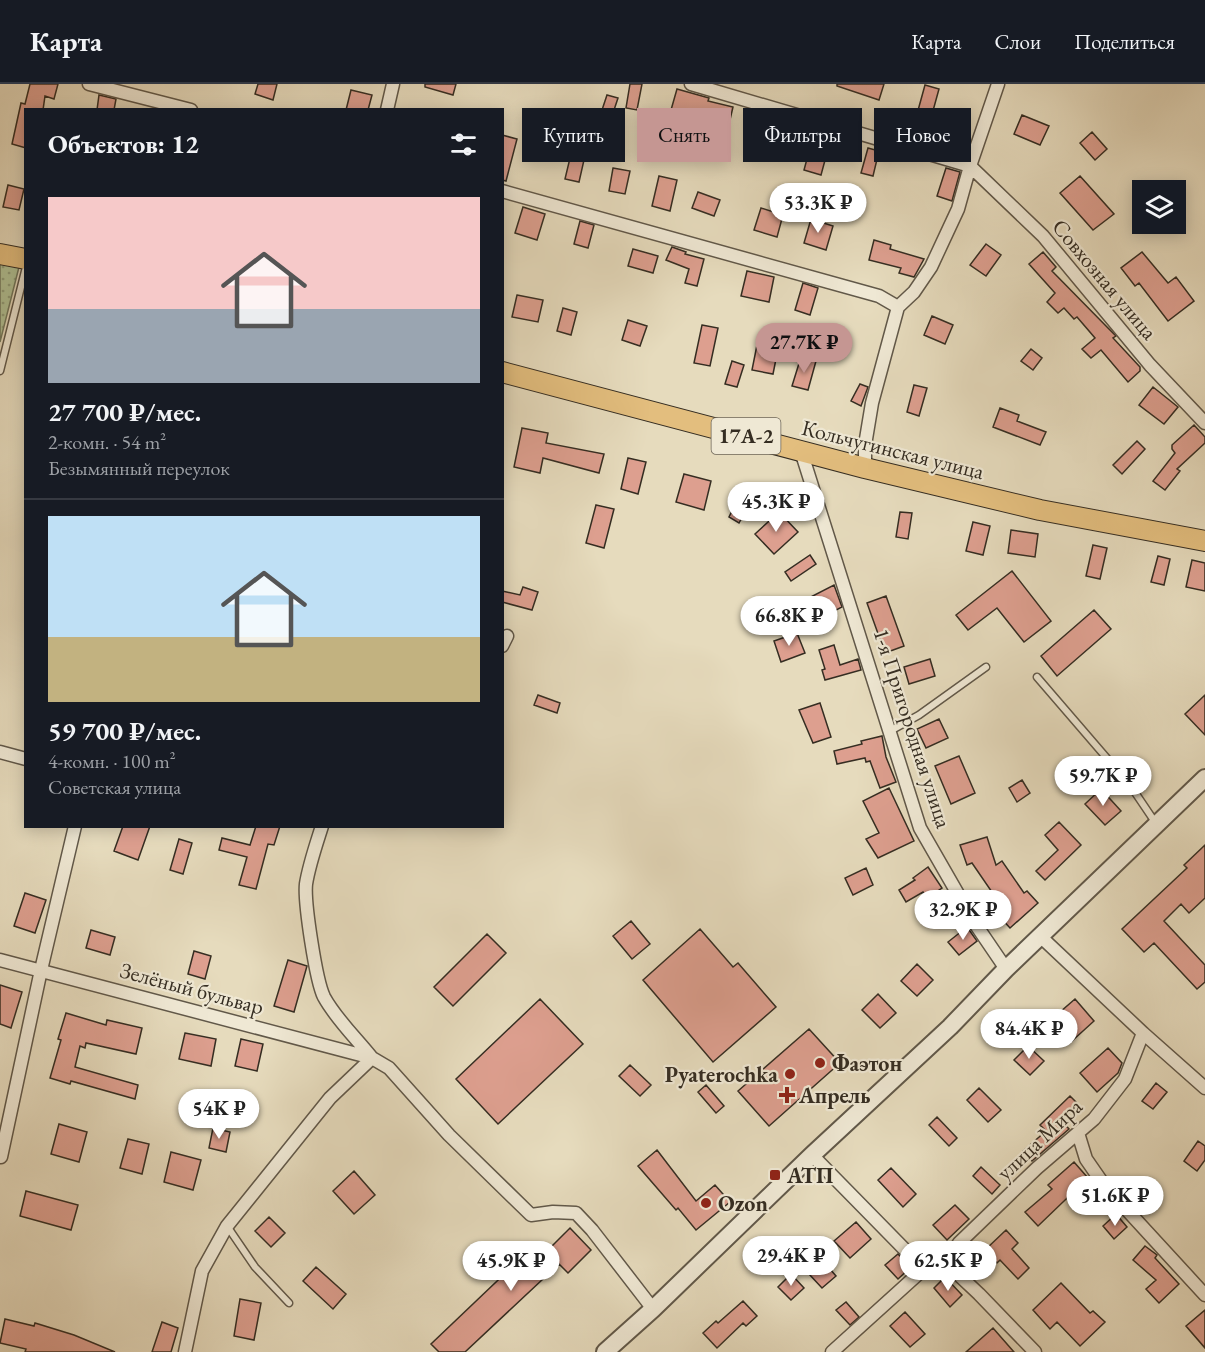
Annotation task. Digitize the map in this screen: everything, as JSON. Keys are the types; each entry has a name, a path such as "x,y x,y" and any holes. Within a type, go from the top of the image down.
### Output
{"main road":[{"path":"0,254 24,259"},
{"name":"Кольчугинская улица","path":"504,373 865,468 1040,510 1205,542"}],"street":[{"path":"89,84 183,108"},
{"path":"387,108 393,84"},
{"path":"691,84 970,166"},
{"path":"865,468 865,445 872,403 898,308 914,292 931,267 958,209 998,84"},
{"name":"Совхозная улица","path":"970,166 1043,236 1150,365 1205,423"},
{"path":"504,192 879,296 898,308"},
{"name":"1-я Пригородная улица","path":"801,450 921,828 974,922 1006,969"},
{"path":"0,752 24,758"},
{"path":"605,1352 950,1026 1006,969 1205,778"},
{"path":"1,1157 75,828"},
{"path":"321,828 306,883 306,897 318,975 323,994 334,1012 372,1058 388,1068 449,1135 531,1215 553,1212 576,1213 592,1230 653,1309"},
{"path":"1040,936 1205,1088"},
{"name":"Зелёный бульвар","path":"0,960 372,1058"},
{"name":"улица Мира","path":"946,1263 959,1243 1037,1168 1094,1119 1125,1079 1143,1033"},
{"path":"185,1352 202,1271 227,1226 330,1098 372,1058"},
{"path":"1078,1134 1086,1159 1104,1185 1205,1295"},
{"path":"812,1155 914,1259 927,1266"},
{"path":"832,1352 927,1266 946,1263 1035,1352"}],"lane":[{"path":"0,372 24,275"},
{"path":"890,731 919,715 986,667"},
{"path":"1037,677 1130,785 1157,825"},
{"path":"227,1226 255,1267 289,1303"}],"green space":[{"path":"0,263 19,267 0,342"}],"building":[{"path":"30,84 58,84 54,99 45,96 43,108 24,108 24,147 12,144 21,103 25,104"},
{"path":"258,84 277,84 273,100 255,94"},
{"path":"425,84 456,84 453,95 425,87"},
{"path":"630,84 642,84 637,110 626,108"},
{"path":"837,84 884,84 879,100 837,86"},
{"path":"925,85 939,89 934,108 919,108"},
{"path":"677,89 709,98 708,101 733,107 731,116 731,108 672,108"},
{"path":"351,90 372,95 369,108 346,108"},
{"path":"99,95 116,99 114,108 97,108"},
{"path":"607,95 618,98 615,108 603,108"},
{"path":"1022,115 1049,126 1040,145 1014,134"},
{"path":"1092,132 1107,149 1095,160 1080,143"},
{"path":"504,136 517,139 506,181 504,180"},
{"path":"868,148 874,150 874,162 876,162 873,176 861,173"},
{"path":"569,162 584,162 579,182 565,179"},
{"path":"806,162 825,162 821,175 804,170"},
{"path":"613,168 630,171 625,194 609,191"},
{"path":"946,168 960,172 952,201 937,196"},
{"path":"659,176 677,180 670,211 652,206"},
{"path":"1080,176 1114,214 1093,230 1060,193"},
{"path":"8,185 24,189 19,210 3,207"},
{"path":"698,192 720,200 714,216 692,208"},
{"path":"523,207 545,214 537,240 515,233"},
{"path":"761,208 783,215 777,237 754,230"},
{"path":"811,219 833,226 826,250 804,243"},
{"path":"580,221 594,225 588,248 574,244"},
{"path":"874,240 891,245 890,249 924,259 914,277 899,273 901,268 869,260"},
{"path":"986,244 1001,255 986,276 970,265"},
{"path":"672,247 686,252 685,254 704,259 697,286 685,283 689,269 666,260"},
{"path":"633,249 658,256 653,273 628,266"},
{"path":"1043,252 1056,267 1052,271 1116,336 1113,338 1140,367 1140,371 1128,382 1101,350 1091,358 1082,349 1095,338 1077,317 1074,319 1064,308 1058,313 1047,302 1055,293 1029,264"},
{"path":"1142,252 1168,283 1176,277 1194,301 1168,321 1139,283 1135,286 1121,268"},
{"path":"747,271 774,277 769,302 741,296"},
{"path":"803,283 818,288 810,315 795,310"},
{"path":"517,295 543,300 538,322 512,317"},
{"path":"563,308 577,312 571,335 557,331"},
{"path":"932,316 953,325 945,344 924,335"},
{"path":"628,320 647,326 640,346 622,340"},
{"path":"702,325 718,328 710,366 694,363"},
{"path":"758,340 779,344 773,374 752,370"},
{"path":"1031,349 1042,358 1033,370 1021,361"},
{"path":"801,357 816,361 808,390 792,386"},
{"path":"732,361 744,365 737,387 725,384"},
{"path":"860,384 868,387 861,406 851,401"},
{"path":"914,385 927,388 919,416 907,412"},
{"path":"1153,387 1178,407 1164,424 1139,405"},
{"path":"1000,408 1019,415 1017,421 1046,432 1040,445 993,427"},
{"path":"1194,425 1205,437 1205,443 1177,469 1180,471 1165,490 1153,481 1175,453 1172,445"},
{"path":"522,428 548,433 546,443 604,454 599,473 543,458 540,473 514,467"},
{"path":"1137,441 1145,449 1122,474 1113,465"},
{"path":"628,458 646,462 638,494 621,489"},
{"path":"684,474 711,481 704,510 676,502"},
{"path":"740,495 751,501 739,523 729,517"},
{"path":"596,505 614,509 604,548 586,543"},
{"path":"779,512 798,532 774,554 755,534"},
{"path":"900,512 912,513 908,539 896,537"},
{"path":"973,522 990,526 983,555 966,551"},
{"path":"1011,530 1038,534 1035,557 1008,553"},
{"path":"1093,545 1107,548 1100,579 1086,576"},
{"path":"810,555 816,564 791,581 785,572"},
{"path":"1158,556 1170,559 1164,585 1151,582"},
{"path":"1192,560 1205,563 1205,591 1186,587"},
{"path":"1012,571 1051,621 1024,642 997,608 968,630 956,615"},
{"path":"834,585 842,607 806,626 795,605"},
{"path":"523,587 538,592 532,610 504,603 504,591 520,595"},
{"path":"886,596 904,646 885,653 867,603"},
{"path":"1094,610 1111,629 1057,676 1041,656"},
{"path":"797,633 805,653 781,662 774,641"},
{"path":"834,645 840,665 858,659 861,670 825,680 822,670 825,669 819,650"},
{"path":"930,659 935,676 909,684 904,667"},
{"path":"538,695 560,703 557,713 534,705"},
{"path":"1205,695 1205,735 1185,714"},
{"path":"820,703 831,737 813,743 799,710"},
{"path":"939,719 948,738 926,748 917,729"},
{"path":"882,736 886,757 896,782 880,788 870,761 866,762 865,758 837,764 834,751"},
{"path":"959,756 975,793 951,804 935,766"},
{"path":"1022,780 1030,793 1017,802 1009,788"},
{"path":"889,788 914,841 878,858 866,839 879,833 863,801"},
{"path":"1101,789 1121,811 1105,825 1085,804"},
{"path":"1059,822 1081,845 1045,880 1036,871 1058,850 1045,835"},
{"path":"122,828 149,828 138,860 114,851"},
{"path":"255,828 279,828 274,845 268,844 256,889 239,885 247,857 219,850 222,838 250,845"},
{"path":"987,837 996,865 1002,861 1024,893 1027,891 1038,903 1010,928 999,916 1005,911 972,863 967,865 960,845"},
{"path":"179,839 192,843 183,874 170,870"},
{"path":"1205,845 1205,898 1189,913 1181,904 1164,921 1205,965 1205,982 1197,989 1154,943 1144,952 1122,929 1187,868 1184,865"},
{"path":"928,867 942,888 927,898 923,892 906,902 899,890 915,880 913,878"},
{"path":"866,868 873,885 853,895 845,878"},
{"path":"25,893 46,900 35,933 14,926"},
{"path":"631,921 650,944 632,959 613,936"},
{"path":"967,927 977,941 959,955 948,942"},
{"path":"700,929 733,967 738,963 776,1007 713,1062 643,980"},
{"path":"91,930 115,937 110,955 86,948"},
{"path":"487,934 506,953 453,1006 434,987"},
{"path":"194,951 211,956 205,979 188,974"},
{"path":"288,960 307,966 294,1012 274,1006"},
{"path":"917,964 933,980 917,996 901,981"},
{"path":"0,985 22,992 11,1028 0,1024"},
{"path":"878,994 896,1013 880,1028 862,1010"},
{"path":"540,999 583,1044 498,1124 456,1079"},
{"path":"1075,999 1094,1021 1072,1041 1052,1019"},
{"path":"66,1013 106,1025 107,1020 142,1028 136,1054 86,1043 85,1048 80,1046 75,1067 138,1085 135,1099 71,1081 70,1084 50,1078"},
{"path":"809,1029 840,1063 769,1126 738,1091"},
{"path":"185,1033 216,1039 211,1066 179,1059"},
{"path":"241,1039 263,1044 257,1071 235,1066"},
{"path":"1028,1046 1044,1061 1030,1075 1014,1060"},
{"path":"1108,1048 1122,1063 1118,1073 1097,1092 1080,1073"},
{"path":"630,1065 651,1085 640,1096 619,1076"},
{"path":"1156,1083 1167,1092 1153,1109 1142,1101"},
{"path":"706,1085 724,1106 716,1113 698,1092"},
{"path":"979,1088 1001,1110 988,1122 967,1100"},
{"path":"1070,1096 1078,1104 1061,1120 1069,1129 1032,1161 1023,1151 1046,1131 1040,1125"},
{"path":"937,1117 957,1138 949,1146 929,1125"},
{"path":"59,1124 87,1132 79,1162 51,1154"},
{"path":"213,1128 230,1132 226,1152 209,1148"},
{"path":"128,1139 149,1144 142,1174 120,1168"},
{"path":"1198,1141 1205,1146 1205,1160 1197,1171 1184,1161"},
{"path":"657,1150 696,1201 715,1185 730,1202 696,1230 638,1166"},
{"path":"171,1152 201,1160 193,1190 164,1182"},
{"path":"1074,1162 1088,1178 1038,1226 1025,1212 1052,1189 1048,1185"},
{"path":"981,1167 1000,1185 992,1194 973,1176"},
{"path":"891,1168 916,1194 903,1207 878,1180"},
{"path":"354,1171 375,1195 354,1214 333,1191"},
{"path":"26,1191 78,1205 71,1230 20,1216"},
{"path":"955,1205 969,1219 947,1240 933,1225"},
{"path":"1116,1214 1127,1227 1114,1239 1103,1226"},
{"path":"269,1217 285,1233 271,1247 255,1231"},
{"path":"856,1222 871,1239 850,1258 834,1241"},
{"path":"570,1228 591,1250 568,1273 559,1264 465,1352 439,1352 431,1344 538,1242 547,1251"},
{"path":"1006,1230 1018,1243 1012,1249 1029,1268 1018,1279 1000,1260 997,1263 985,1250"},
{"path":"1145,1246 1157,1255 1155,1258 1179,1284 1159,1303 1146,1289 1156,1280 1133,1260"},
{"path":"898,1254 911,1267 898,1279 885,1265"},
{"path":"823,1261 836,1276 822,1288 809,1274"},
{"path":"316,1267 346,1294 333,1309 303,1281"},
{"path":"791,1274 804,1288 791,1300 778,1287"},
{"path":"945,1277 962,1295 950,1307 934,1288"},
{"path":"1061,1283 1090,1313 1093,1311 1105,1322 1080,1346 1057,1322 1050,1329 1033,1310"},
{"path":"240,1299 261,1303 254,1340 234,1336"},
{"path":"743,1301 757,1316 746,1326 743,1323 717,1348 703,1333"},
{"path":"846,1302 859,1317 850,1325 836,1310"},
{"path":"1205,1310 1205,1348 1186,1326"},
{"path":"905,1312 925,1334 910,1347 890,1326"},
{"path":"5,1319 34,1326 35,1323 74,1335 115,1352 25,1352 26,1349 0,1343"},
{"path":"162,1322 178,1328 171,1352 152,1352"},
{"path":"993,1328 1014,1352 966,1352"}],"place":[{"name":"Фаэтон","path":"820,1063"},
{"name":"Pyaterochka","path":"790,1074"},
{"name":"Апрель","path":"787,1095"},
{"name":"АТП","path":"775,1175"},
{"name":"Ozon","path":"706,1203"}]}
